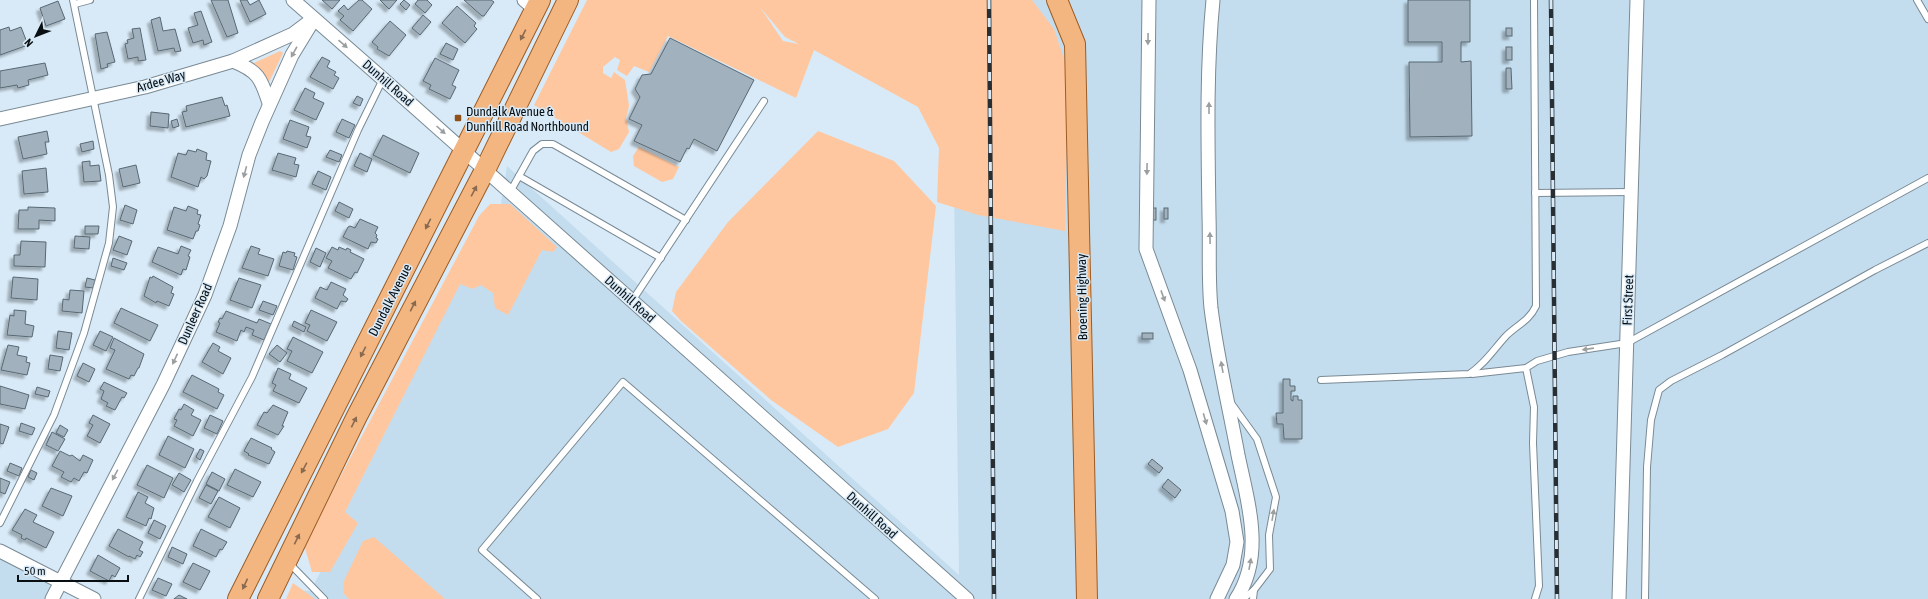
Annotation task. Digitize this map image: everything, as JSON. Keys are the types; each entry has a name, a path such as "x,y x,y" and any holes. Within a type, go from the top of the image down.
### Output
{"main road":[{"name":"Dundalk Avenue","path":"268,599 367,397 485,170 568,0"},
{"name":"Broening Highway","path":"1057,0 1076,44 1087,599"},
{"name":"Dundalk Avenue","path":"238,599 464,152 534,3"}],"street":[{"name":"Dunhill Road","path":"292,0 383,78 464,152 967,599"},
{"path":"1149,0 1146,250 1190,370 1232,511 1237,542 1233,565 1217,599"},
{"path":"1213,0 1209,48 1208,183 1211,308 1226,396 1252,524 1252,563 1245,585 1236,599"},
{"name":"First Street","path":"1619,599 1637,0"},
{"name":"Ardee Way","path":"0,119 145,87 233,61 293,34 314,18"},
{"name":"Dunleer Road","path":"52,599 163,385 205,295 230,226 249,155 270,103 292,55 314,18"},
{"path":"233,61 250,68 262,82 270,103"},
{"path":"0,551 94,599"}],"lane":[{"path":"0,523 54,415 84,333 109,243 113,207 110,181 74,2 90,0"},
{"path":"1469,374 1484,361 1507,335 1532,315 1536,306 1534,0"},
{"path":"1917,0 1928,19"},
{"path":"139,599 197,481 252,377 358,130 383,78"},
{"path":"632,301 764,101"},
{"path":"510,192 532,151 542,144 552,144 686,220"},
{"path":"519,176 661,258"},
{"path":"1321,380 1469,374 1526,368 1537,362 1568,352 1627,343 1928,178"},
{"path":"1535,193 1632,192"},
{"path":"1645,599 1647,467 1651,420 1659,390 1671,381 1722,355 1875,270 1928,243"},
{"path":"1526,368 1534,407 1533,443 1539,586 1535,599"},
{"path":"537,599 482,550 623,382 875,599"},
{"path":"1226,396 1257,439 1276,497 1269,535 1270,569 1254,590 1243,599"},
{"path":"286,560 324,599"},
{"path":"1253,599 1254,590"}],"shaded area":[{"path":"587,0 1032,0 1054,29 1066,65 1067,127 1065,231 978,215 937,202 939,148 918,107 814,50 796,98 668,36 649,72 634,66 627,76 617,70 620,60 615,57 603,67 603,73 611,78 614,72 625,80 629,106 626,118 629,132 619,149 611,152 534,105","holes":["760,7 785,37 799,44 783,41"]},
{"path":"803,0 1928,0 1928,599 292,599 297,590 310,591 320,573 316,555 501,204 507,166 959,575 953,108"},
{"path":"280,51 283,53 269,82 266,82 252,64"},
{"path":"818,131 894,161 936,206 914,393 888,429 838,447 771,400 681,321 672,311 676,292 728,222"},
{"path":"639,147 679,167 673,179 662,182 634,166 633,156"},
{"path":"490,204 510,204 557,247 553,252 542,250 508,315 495,308 493,293 481,285 473,289 460,284 345,512 358,523 330,572 312,572 304,545 479,216"},
{"path":"374,537 445,599 349,599 344,594 343,583 363,541"},
{"path":"0,556 47,580 51,590 47,599 0,599"},
{"path":"293,583 315,599 286,599"}],"building":[{"path":"211,0 228,0 238,33 227,37"},
{"path":"240,0 247,0 250,5 259,0 266,14 250,22"},
{"path":"322,0 340,0 332,9"},
{"path":"359,0 362,0 372,9 353,31 340,20 344,16 338,11 344,5 348,10"},
{"path":"380,0 397,0 389,9"},
{"path":"404,0 410,5 406,10 400,4"},
{"path":"418,0 427,0 432,5 425,13 415,4"},
{"path":"464,0 491,0 494,2 484,16 482,16"},
{"path":"1408,0 1470,0 1470,42 1461,42 1461,62 1471,61 1472,136 1410,137 1409,62 1442,62 1442,42 1408,42"},
{"path":"58,1 65,19 46,26 40,8"},
{"path":"457,6 476,23 474,26 477,29 465,43 442,23"},
{"path":"201,11 212,42 204,45 203,40 193,43 188,28 198,25 194,13"},
{"path":"423,15 431,22 420,35 412,28"},
{"path":"160,17 163,31 175,29 181,51 175,52 174,48 158,51 151,20"},
{"path":"390,21 406,35 389,56 377,49 378,47 372,42"},
{"path":"9,27 10,31 21,27 28,45 0,55 0,30"},
{"path":"140,28 146,60 138,61 138,57 128,59 125,44 128,43 127,40 134,38 132,29"},
{"path":"1506,28 1512,28 1512,36 1506,36"},
{"path":"107,32 115,62 107,64 108,67 101,69 95,34"},
{"path":"670,38 754,80 717,151 694,139 689,149 687,148 680,162 634,141 642,125 629,119 640,97 635,89 642,75 651,74"},
{"path":"446,43 458,49 453,60 440,54"},
{"path":"1506,47 1512,47 1512,60 1506,60"},
{"path":"322,57 330,61 327,67 336,72 334,75 339,78 333,89 310,77"},
{"path":"435,58 459,70 452,85 456,87 450,99 429,89 431,85 423,81"},
{"path":"45,63 48,75 28,80 29,85 18,88 17,85 0,88 0,71"},
{"path":"1506,68 1511,68 1512,89 1506,89"},
{"path":"305,88 315,93 313,98 324,103 316,120 294,110"},
{"path":"357,96 363,99 360,106 353,103"},
{"path":"222,97 225,106 227,105 230,116 186,127 182,112 187,111 186,106"},
{"path":"151,112 169,114 168,128 150,126"},
{"path":"177,119 179,126 173,128 171,121"},
{"path":"342,119 355,125 349,138 336,132"},
{"path":"290,120 309,127 306,136 311,137 307,148 283,139"},
{"path":"47,131 49,142 45,142 47,154 23,159 18,137"},
{"path":"383,135 419,153 410,173 373,155"},
{"path":"93,141 94,149 82,152 80,144"},
{"path":"197,149 207,153 206,160 211,161 207,176 204,179 201,177 198,187 171,177 178,153 186,155 188,150 196,152"},
{"path":"330,150 342,155 339,162 326,157"},
{"path":"278,153 296,158 294,164 299,165 296,177 272,170"},
{"path":"360,153 372,159 367,172 354,166"},
{"path":"90,161 90,166 99,165 101,181 84,182 82,162"},
{"path":"136,165 140,183 123,187 119,169"},
{"path":"46,168 48,192 24,194 22,171"},
{"path":"318,171 331,177 326,190 312,184"},
{"path":"339,202 353,209 349,218 335,211"},
{"path":"125,205 137,210 133,224 120,220"},
{"path":"188,206 198,210 197,214 201,215 198,224 200,225 198,231 196,231 193,239 167,230 174,207 186,211"},
{"path":"28,207 55,208 55,221 39,220 39,229 18,229 19,210 28,210"},
{"path":"1151,208 1156,208 1156,220 1151,220"},
{"path":"1164,208 1168,208 1168,219 1164,219"},
{"path":"360,219 378,227 375,233 377,235 376,238 378,239 376,243 371,242 368,249 343,237 348,227 350,226 355,228"},
{"path":"85,226 99,226 98,234 85,234"},
{"path":"75,236 90,237 89,249 74,248"},
{"path":"119,236 132,241 127,255 113,250"},
{"path":"21,241 46,242 45,267 14,266 14,255 20,255"},
{"path":"181,246 191,250 188,256 190,257 186,270 183,269 181,275 152,262 158,247 178,254"},
{"path":"251,246 260,249 258,254 274,259 268,276 242,268"},
{"path":"332,247 338,250 339,247 346,250 347,248 351,250 350,252 364,259 357,273 355,272 351,279 328,268 332,261 326,258"},
{"path":"316,248 326,253 320,267 310,262"},
{"path":"287,251 295,253 294,256 297,257 293,270 279,266 283,252 286,253"},
{"path":"113,258 127,263 124,270 111,266"},
{"path":"153,276 173,287 171,293 174,294 169,306 157,301 156,303 144,296 150,277 152,278"},
{"path":"13,277 38,279 37,300 11,298"},
{"path":"87,278 95,280 93,288 85,287"},
{"path":"239,278 261,285 252,308 230,300"},
{"path":"331,282 346,289 343,295 348,299 346,302 341,301 337,309 315,298 320,287 327,290"},
{"path":"70,290 84,291 82,313 62,311 63,299 69,300"},
{"path":"263,301 277,306 273,315 259,310"},
{"path":"121,308 158,325 150,341 114,323"},
{"path":"14,310 26,311 25,324 34,326 32,337 7,335 10,315 14,316"},
{"path":"311,310 337,322 327,341 307,331 310,325 305,323"},
{"path":"226,311 257,323 259,319 271,324 264,340 252,335 254,330 246,327 244,332 241,330 237,341 216,332 220,323 218,322 220,318 222,319"},
{"path":"294,321 306,327 304,332 292,326"},
{"path":"58,331 72,333 69,350 56,348"},
{"path":"100,331 113,337 106,351 93,345"},
{"path":"1142,333 1153,333 1153,339 1142,339"},
{"path":"293,337 323,352 312,373 287,361 292,351 287,349"},
{"path":"114,338 144,354 139,368 134,376 131,375 129,379 106,369 115,350 110,348"},
{"path":"213,343 220,347 218,351 231,358 223,374 202,362"},
{"path":"8,345 19,347 17,355 27,357 26,362 30,363 27,375 1,370"},
{"path":"277,345 287,353 280,362 269,354"},
{"path":"50,355 63,357 60,371 48,369"},
{"path":"83,363 95,369 89,382 77,376"},
{"path":"278,368 291,374 289,379 307,388 299,403 273,391 276,385 272,383"},
{"path":"192,375 219,389 218,392 224,395 217,409 183,392"},
{"path":"1283,379 1290,379 1290,386 1295,386 1295,391 1291,391 1291,400 1293,401 1293,396 1298,396 1298,400 1302,400 1302,439 1284,439 1283,424 1277,424 1276,413 1283,413"},
{"path":"104,382 127,393 124,398 122,397 115,410 106,406 108,403 101,399 104,391 100,389"},
{"path":"0,386 29,395 25,409 0,404"},
{"path":"37,387 50,391 48,397 35,394"},
{"path":"184,404 194,410 191,415 201,420 193,436 174,426 177,420 174,419 179,409 181,410"},
{"path":"273,405 288,412 282,426 284,426 278,435 257,425 264,412 267,413"},
{"path":"93,415 110,424 100,443 87,436 93,425 89,423"},
{"path":"210,415 223,421 217,434 204,428"},
{"path":"21,423 35,428 32,435 19,431"},
{"path":"0,424 9,427 3,444 0,443"},
{"path":"60,425 68,430 64,437 56,433"},
{"path":"52,432 65,439 58,451 46,445"},
{"path":"168,436 194,449 185,468 159,455"},
{"path":"251,438 272,448 271,449 275,452 269,464 248,455 249,454 244,451"},
{"path":"200,449 204,451 200,460 196,457"},
{"path":"60,451 70,456 72,455 80,461 83,455 93,460 87,473 84,472 79,481 74,478 71,482 61,477 64,472 52,466"},
{"path":"1152,459 1163,468 1159,473 1148,464"},
{"path":"10,463 22,468 19,476 7,471"},
{"path":"147,465 173,478 164,498 137,485"},
{"path":"235,469 261,482 253,497 227,485"},
{"path":"31,470 37,473 34,480 28,477"},
{"path":"212,472 225,479 219,491 206,484"},
{"path":"179,473 191,480 184,492 172,485"},
{"path":"0,478 10,482 5,494 0,492"},
{"path":"1168,479 1181,490 1175,498 1162,487"},
{"path":"206,485 218,491 211,504 199,498"},
{"path":"51,488 72,496 63,516 42,506"},
{"path":"138,492 148,497 145,503 154,508 151,519 149,518 146,526 126,517"},
{"path":"219,497 240,508 230,528 208,517"},
{"path":"25,509 37,515 33,522 54,532 46,548 26,538 25,540 21,538 22,535 12,530"},
{"path":"154,520 166,526 160,539 148,533"},
{"path":"118,529 143,542 139,550 143,552 140,557 137,555 135,559 129,557 109,546"},
{"path":"201,529 227,542 222,550 220,549 216,557 193,546"},
{"path":"172,547 187,554 183,564 168,557"},
{"path":"98,555 120,568 115,577 112,575 109,581 90,571"},
{"path":"193,563 210,571 200,590 183,582"},
{"path":"158,578 172,584 166,596 152,590"},
{"path":"179,595 187,599 174,599"}],"railway":[{"path":"989,0 994,599"},
{"path":"1551,0 1557,599"}],"place":[{"name":"Dundalk Avenue & Dunhill Road Northbound","path":"458,118"}]}
